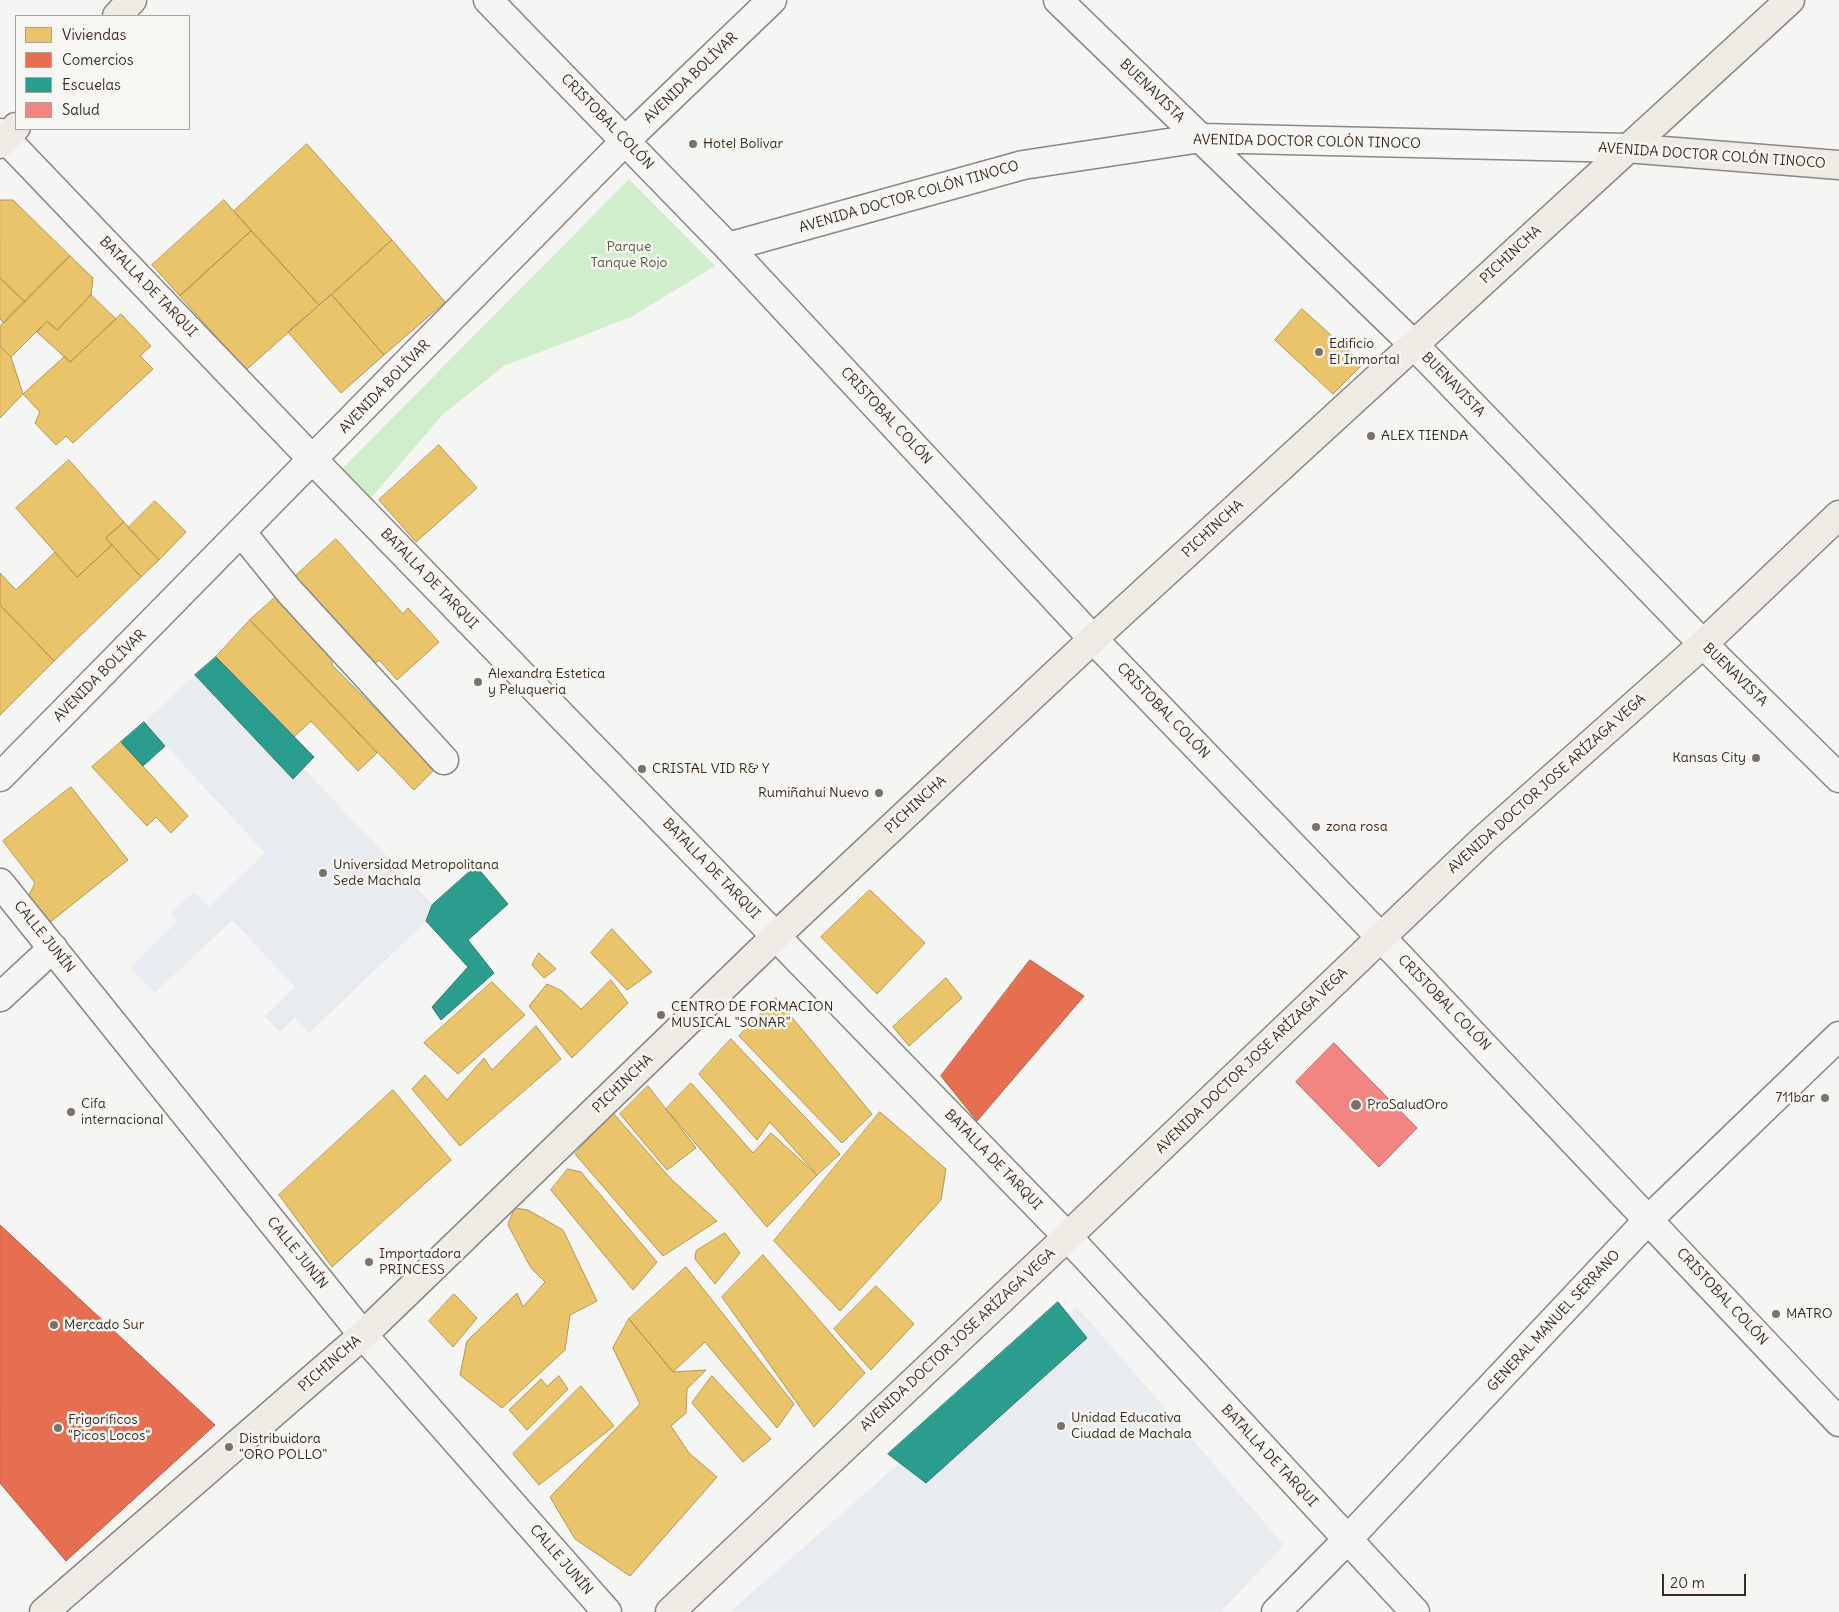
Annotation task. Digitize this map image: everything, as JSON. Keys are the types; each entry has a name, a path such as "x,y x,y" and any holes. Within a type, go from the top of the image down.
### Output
{"main road":[{"path":"118,15 132,0"},
{"name":"PICHINCHA","path":"44,1612 363,1335 776,936 1093,639 1626,148 1790,0"},
{"name":"AVENIDA DOCTOR COLÓN TINOCO","path":"1626,148 1839,165"},
{"name":"AVENIDA DOCTOR JOSE ARÍZAGA VEGA","path":"670,1612 1068,1237 1484,839 1702,644 1839,515"}],"street":[{"name":"CRISTOBAL COLÓN","path":"488,0 728,248 1093,639 1381,938 1839,1422"},
{"name":"AVENIDA BOLÍVAR","path":"0,777 242,533 625,141 772,0"},
{"name":"BUENAVISTA","path":"1058,0 1414,345 1702,644 1839,778"},
{"name":"BATALLA DE TARQUI","path":"5,136 313,460 1068,1237 1415,1612"},
{"name":"AVENIDA DOCTOR COLÓN TINOCO","path":"728,248 1022,165 1201,138 1626,148"},
{"path":"242,533 289,591 444,760"},
{"name":"CALLE JUNÍN","path":"0,883 363,1335 607,1612"},
{"path":"0,998 53,948"},
{"name":"GENERAL MANUEL SERRANO","path":"1276,1612 1347,1540 1649,1220 1839,1036"}],"shaded area":[{"name":"Universidad Metropolitana Sede Machala","path":"195,675 293,779 304,769 438,910 309,1033 295,1017 280,1032 265,1016 295,987 232,920 155,993 130,968 178,921 171,913 194,892 209,907 265,853 144,722"},
{"name":"Unidad Educativa Ciudad de Machala","path":"1077,1307 1284,1545 1220,1612 730,1612"}],"green space":[{"name":"Parque Tanque Rojo","path":"629,179 715,266 631,317 504,366 443,414 371,498 342,469"}],"building: Viviendas":[{"path":"307,144 392,240 319,305 234,211"},
{"path":"0,200 13,200 70,256 25,302 0,278"},
{"path":"224,200 251,231 180,296 152,265"},
{"path":"251,231 319,305 246,370 180,296"},
{"path":"392,240 445,302 384,355 332,295"},
{"path":"70,256 93,278 91,295 57,330 47,321 11,357 0,346 0,326"},
{"path":"0,278 25,302 4,323 0,319"},
{"path":"91,295 116,319 70,362 37,332 47,321 57,330"},
{"path":"332,295 384,355 341,393 288,332"},
{"name":"Edificio El Inmortal","path":"1302,309 1363,364 1333,394 1275,340"},
{"path":"121,314 151,346 140,356 153,369 73,443 66,436 56,445 35,423 40,412 23,394 65,356 70,362"},
{"path":"0,346 11,357 23,394 0,418"},
{"path":"439,445 477,488 416,542 379,500"},
{"path":"69,460 124,522 106,538 112,545 77,577 16,508"},
{"path":"155,501 186,532 159,560 128,528"},
{"path":"124,522 159,560 141,577 106,538"},
{"path":"336,539 403,614 408,608 439,642 397,680 379,660 370,668 291,580"},
{"path":"112,545 141,577 54,661 0,605 0,573 16,590 55,552 77,577"},
{"path":"279,594 332,648 332,665 435,769 414,790 250,620"},
{"path":"0,605 54,661 0,715"},
{"path":"250,620 377,753 358,771 311,721 294,737 216,657"},
{"path":"121,742 188,816 171,833 156,817 147,826 92,767"},
{"path":"71,787 128,860 49,923 28,897 35,883 3,841"},
{"path":"870,890 925,943 877,994 821,937"},
{"path":"612,929 652,972 627,990 591,953"},
{"path":"539,953 556,969 544,978 532,965"},
{"path":"946,978 962,998 909,1046 893,1027"},
{"path":"611,980 628,1003 572,1058 529,1006 547,984 562,991 581,1009"},
{"path":"492,982 525,1015 458,1074 424,1043"},
{"path":"776,998 872,1114 842,1143 739,1036"},
{"path":"536,1026 561,1059 460,1146 412,1089 425,1075 447,1100 484,1058 492,1070"},
{"path":"731,1039 840,1154 817,1175 770,1122 757,1140 699,1074"},
{"path":"691,1083 753,1153 771,1133 817,1175 767,1227 666,1109"},
{"path":"648,1086 696,1148 667,1170 620,1114"},
{"path":"393,1090 451,1160 332,1267 279,1195"},
{"path":"880,1112 946,1169 941,1200 840,1311 774,1241"},
{"path":"613,1113 671,1179 717,1221 663,1256 575,1154"},
{"path":"568,1169 581,1172 657,1262 633,1290 551,1190"},
{"path":"515,1208 528,1210 563,1230 597,1301 570,1315 565,1350 502,1408 460,1375 467,1341 517,1293 523,1307 545,1282 531,1268 508,1225"},
{"path":"725,1233 740,1253 715,1284 695,1259 696,1251"},
{"path":"763,1255 865,1373 814,1427 722,1297"},
{"path":"686,1267 794,1404 777,1428 705,1342 673,1372 629,1319"},
{"path":"876,1286 914,1324 871,1370 834,1329"},
{"path":"454,1294 477,1318 453,1347 429,1321"},
{"path":"629,1319 673,1372 706,1370 687,1389 686,1413 671,1426 689,1453 717,1477 630,1576 575,1539 550,1497 640,1404 613,1348"},
{"path":"559,1376 568,1389 527,1430 509,1410 541,1379 547,1386"},
{"path":"712,1376 771,1439 743,1462 692,1403"},
{"path":"581,1386 614,1426 539,1485 513,1454"}],"building: Comercios":[{"path":"1030,960 1084,996 977,1121 941,1076"},
{"name":"Mercado Sur","path":"0,1225 215,1425 66,1561 0,1483"}],"building: Escuelas":[{"path":"216,657 314,757 293,779 195,675"},
{"path":"144,722 165,746 143,766 121,742"},
{"path":"476,866 508,904 468,940 494,973 441,1020 432,1007 468,967 426,921 432,905"},
{"path":"1058,1302 1087,1338 926,1483 888,1454"}],"building: Salud":[{"name":"ProSaludOro","path":"1334,1043 1417,1128 1379,1167 1296,1082"}],"place":[{"name":"Hotel Bolívar","path":"693,144"},
{"name":"Edificio El Inmortal","path":"1319,352"},
{"name":"ALEX TIENDA","path":"1371,436"},
{"name":"Alexandra Estetica y Peluqueria","path":"478,682"},
{"name":"Kansas City","path":"1756,758"},
{"name":"CRISTAL VID R& Y","path":"642,769"},
{"name":"Rumiñahui Nuevo","path":"879,793"},
{"name":"zona rosa","path":"1316,827"},
{"name":"Universidad Metropolitana Sede Machala","path":"323,873"},
{"name":"CENTRO DE FORMACION MUSICAL \"SONAR\"","path":"661,1015"},
{"name":"711bar","path":"1825,1098"},
{"name":"ProSaludOro","path":"1356,1105"},
{"name":"Cifa internacional","path":"71,1112"},
{"name":"Importadora PRINCESS","path":"369,1262"},
{"name":"MATRO","path":"1776,1314"},
{"name":"Mercado Sur","path":"54,1325"},
{"name":"Unidad Educativa Ciudad de Machala","path":"1061,1426"},
{"name":"Frigoríficos \"Picos Locos\"","path":"58,1428"},
{"name":"Distribuidora \"ORO POLLO\"","path":"229,1447"}]}
